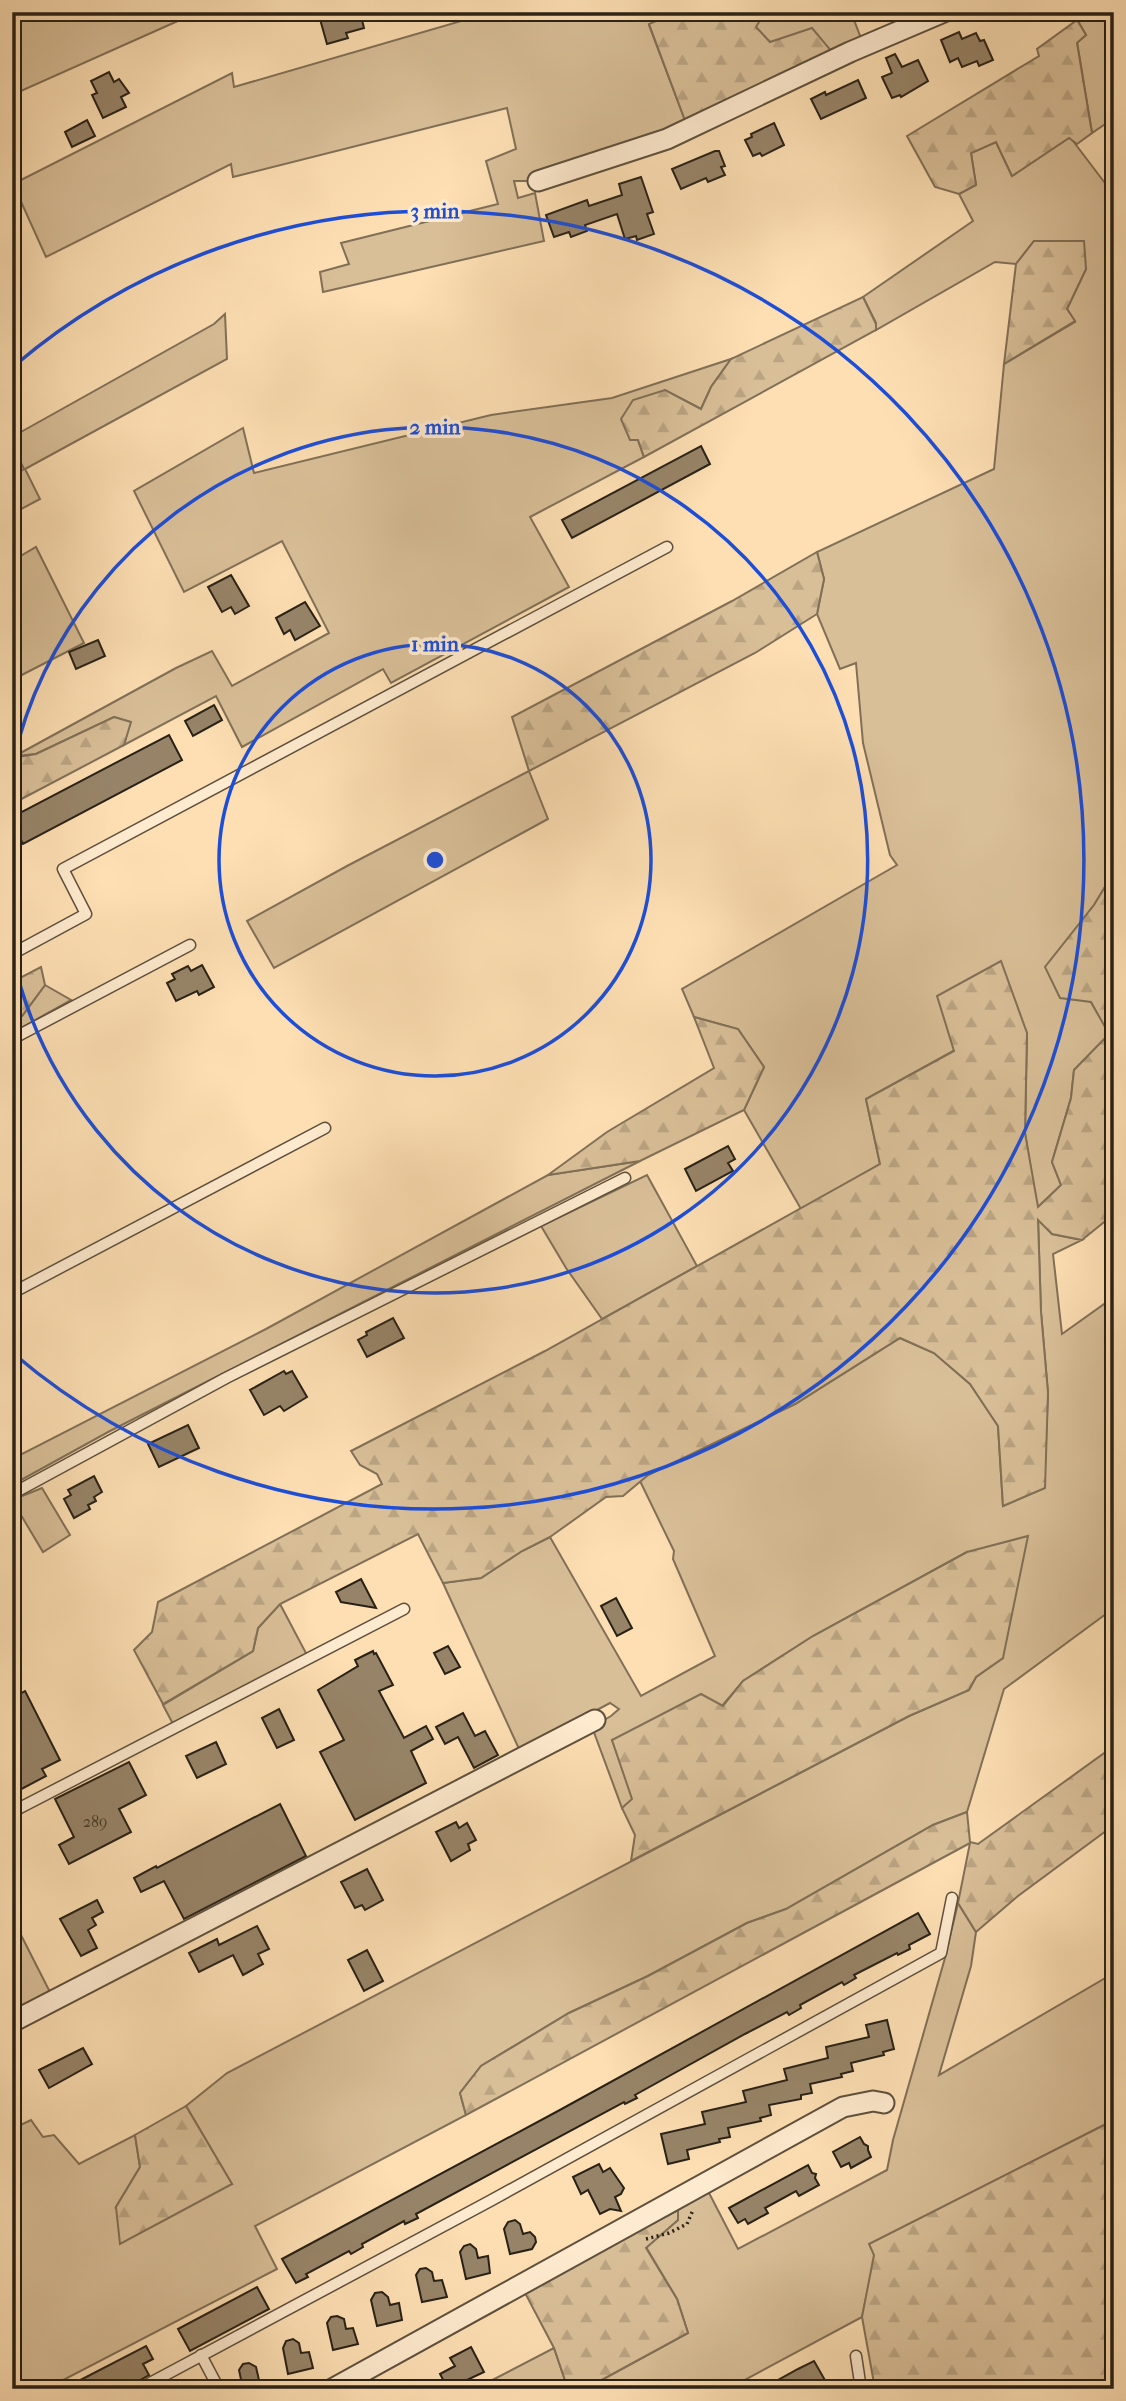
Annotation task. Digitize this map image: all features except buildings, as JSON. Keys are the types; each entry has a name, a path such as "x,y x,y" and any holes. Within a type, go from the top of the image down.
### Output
{"street":[{"path":"538,181 667,139 850,52 944,12"},
{"path":"12,2022 595,1720"},
{"path":"332,2389 843,2107 873,2101 884,2103"}],"lane":[{"path":"12,954 86,914 63,869 667,547"},
{"path":"12,1039 190,945"},
{"path":"12,1293 324,1128"},
{"path":"12,1494 226,1378 625,1178"},
{"path":"12,1812 404,1609"},
{"path":"139,2389 550,2168 941,1953 952,1898"},
{"path":"201,2356 219,2389"},
{"path":"856,2356 861,2389"}],"green space":[{"path":"12,12 198,12 12,95"},
{"path":"492,12 677,12 649,25 686,123 538,181 514,181 518,198 535,193 544,241 323,292 320,272 349,264 341,243 498,204 486,161 516,149 507,108 233,177 231,164 46,257 13,184 232,73 234,87"},
{"path":"677,12 765,12 756,27 770,42 812,28 833,53 720,103 686,123 649,24"},
{"path":"765,12 851,12 862,41 833,53 770,42 755,27"},
{"path":"1073,12 1114,12 1114,118 1092,133 1077,42 1086,35"},
{"path":"1077,20 1086,35 1077,43 1092,133 1077,144 1069,138 1012,176 996,142 971,153 976,185 959,194 935,187 907,136 1039,56 1037,49"},
{"path":"1070,137 1114,195 1114,872 1094,905 1046,967 1091,1002 1110,1034 1074,1070 1071,1098 1052,1162 1061,1185 1037,1208 1025,1133 1027,1033 955,1050 866,1099 880,1164 801,1209 744,1110 764,1067 738,1029 694,1017 682,989 897,865 890,855 863,743 856,663 840,669 817,614 824,579 817,552 994,469 1004,364 1075,322 1067,309 1086,269 1034,241 1016,264 995,262 876,330 876,323 863,297 973,221 959,194 976,185 971,153 996,142 1012,176"},
{"path":"1034,241 1084,241 1086,269 1067,309 1075,321 1004,364 1016,264"},
{"path":"863,297 876,324 876,330 644,457 638,440 630,440 621,419 633,400 665,390 701,409 711,387 731,359"},
{"path":"225,314 227,359 25,469 40,499 12,514 12,476 24,469 12,444 12,437 214,324"},
{"path":"731,359 711,387 701,409 665,390 638,440 644,457 530,517 569,587 391,683 383,669 242,747 216,696 124,745 130,722 114,717 36,754 15,756 212,651 232,686 329,633 282,541 184,592 134,491 243,428 254,473 491,415 612,398"},
{"path":"36,547 84,643 12,680 12,561"},
{"path":"817,552 824,579 817,614 755,653 529,771 512,717 732,601"},
{"path":"114,717 131,722 124,745 12,804 12,758 36,754"},
{"path":"529,771 548,819 274,968 247,921"},
{"path":"1114,872 1114,1214 1082,1240 1052,1234 1038,1220 1041,1312 1048,1393 1045,1488 1003,1506 998,1426 970,1384 934,1353 900,1338 795,1404 648,1475 623,1496 606,1497 550,1537 522,1551 481,1578 443,1583 418,1534 280,1604 258,1628 253,1651 163,1704 134,1650 152,1632 158,1602 382,1484 377,1474 360,1465 351,1451 545,1351 880,1164 866,1099 954,1051 937,996 1001,961 1027,1033 1025,1133 1038,1207 1061,1185 1052,1162 1071,1098 1074,1070 1109,1034 1091,1002 1060,998 1045,967 1094,905"},
{"path":"41,967 45,985 22,1016 12,1018 12,982"},
{"path":"45,985 71,1000 12,1033 12,1018 22,1016"},
{"path":"694,1017 738,1029 764,1067 744,1110 640,1161 548,1175 607,1132 714,1068"},
{"path":"640,1161 110,1431 12,1485 12,1459 266,1329 548,1175"},
{"path":"647,1175 697,1266 602,1319 566,1268 541,1226"},
{"path":"1038,1218 1052,1234 1082,1240 1053,1254 1062,1334 1114,1297 1114,1608 1004,1689 967,1812 933,1825 786,1909 747,1923 648,1976 569,2013 481,2066 460,2093 466,2115 255,2226 277,2269 46,2389 12,2389 12,2129 31,2120 43,2137 54,2135 79,2164 135,2135 140,2167 116,2207 232,2184 186,2106 227,2073 909,1716 969,1690 976,1677 1003,1658 967,1552 813,1636 743,1681 722,1706 612,1740 633,1799 622,1808 592,1727 619,1709 610,1703 520,1751 443,1583 481,1578 522,1551 550,1537 641,1696 715,1656 673,1559 674,1551 640,1481 795,1404 900,1338 934,1353 970,1384 998,1426 1003,1506 1044,1488 1048,1393 1041,1312"},
{"path":"42,1488 70,1535 43,1552 12,1500"},
{"path":"1028,1536 1003,1658 976,1677 969,1690 909,1716 631,1861 635,1835 622,1808 632,1799 612,1740 701,1694 723,1706 743,1681 813,1636 967,1552"},
{"path":"280,1604 307,1655 173,1724 163,1705 253,1651 258,1628"},
{"path":"1114,1746 1114,1825 1018,1896 976,1932 958,1903 970,1843 466,2115 460,2093 481,2066 569,2013 648,1976 747,1923 786,1909 933,1825 967,1812 970,1842 978,1844"},
{"path":"958,1903 976,1932 971,1966 939,2075 1114,1973 1114,2120 870,2244 875,2255 862,2317 728,2389 585,2389 688,2333 677,2299 646,2247 678,2220 678,2210 708,2191 738,2249 887,2170"},
{"path":"21,1935 52,1996 12,2016 12,1936"},
{"path":"186,2106 232,2184 120,2244 116,2207 140,2167 135,2135"},
{"path":"1114,2120 1114,2389 875,2389 862,2317 874,2255 869,2244"},
{"path":"678,2210 678,2220 646,2248 677,2299 688,2333 585,2389 568,2389 554,2348 524,2291"},
{"path":"554,2348 568,2389 475,2389"}]}
